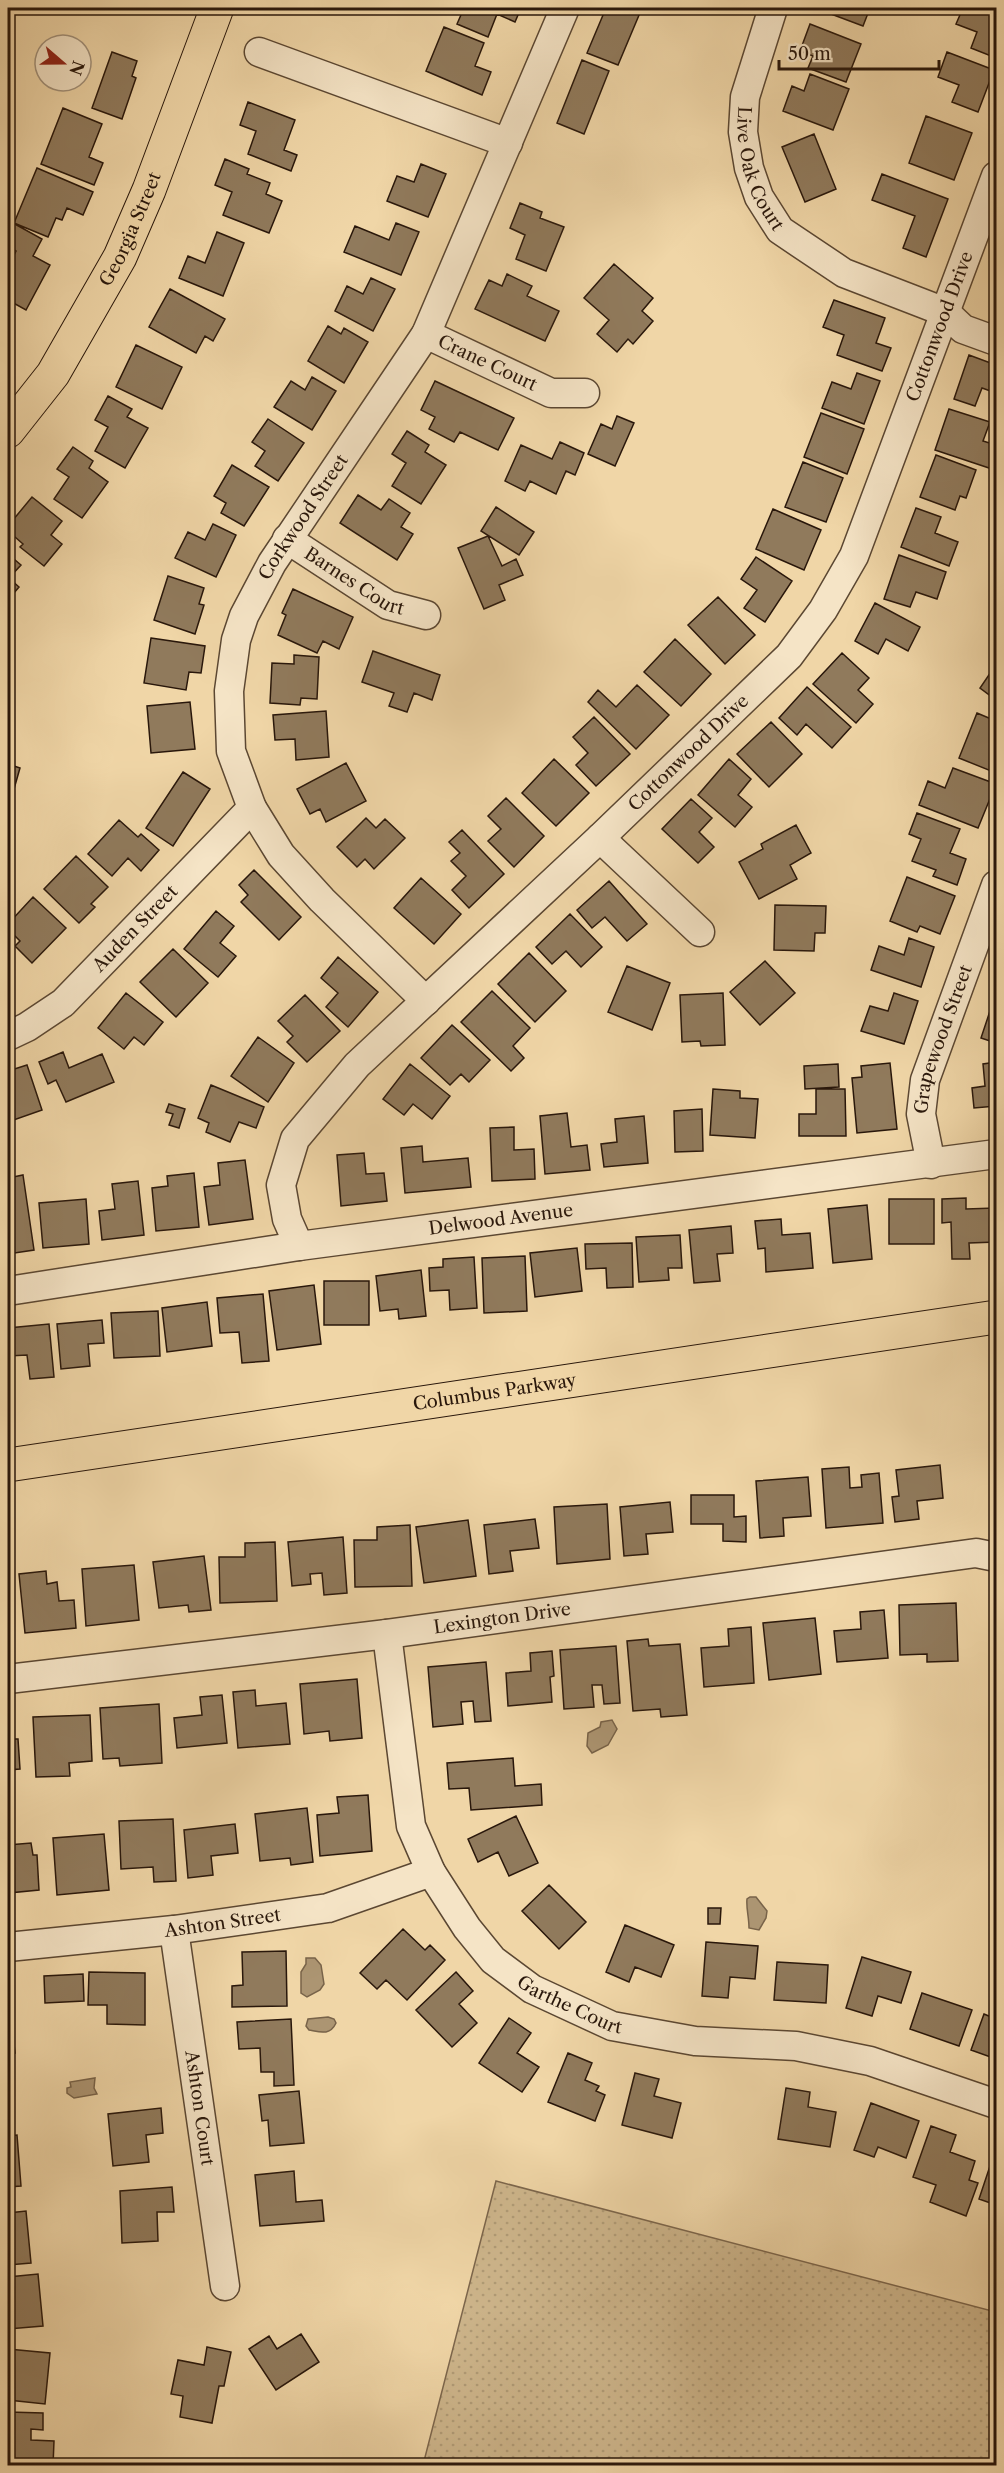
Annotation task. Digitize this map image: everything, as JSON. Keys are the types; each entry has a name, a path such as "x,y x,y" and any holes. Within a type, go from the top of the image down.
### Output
{"main road":[{"name":"Georgia Street","path":"8,431 53,374 120,257 149,190 216,8"},
{"name":"Columbus Parkway","path":"8,1465 991,1318"}],"street":[{"name":"Corkwood Street","path":"426,1001 322,900 281,855 252,808 231,751 229,691 236,640 244,616 287,539 426,334 566,8"},
{"name":"Live Oak Court","path":"773,8 745,97 743,132 749,168 759,197 780,230 844,273 945,312 963,329 996,341"},
{"path":"259,52 508,143"},
{"name":"Cottonwood Drive","path":"299,1246 287,1220 281,1185 295,1139 357,1065 600,838 789,656 823,610 854,556 996,176"},
{"name":"Crane Court","path":"426,334 550,393 585,393"},
{"name":"Barnes Court","path":"287,539 388,605 426,615"},
{"name":"Auden Street","path":"8,1036 27,1027 63,1003 252,808"},
{"path":"600,838 700,932"},
{"name":"Grapewood Street","path":"931,1164 921,1114 925,1080 996,885"},
{"name":"Delwood Avenue","path":"8,1292 299,1246 996,1154"},
{"name":"Lexington Drive","path":"8,1679 387,1634 976,1553 996,1557"},
{"name":"Garthe Court","path":"387,1634 411,1826 431,1872 466,1928 493,1960 532,1989 612,2026 695,2041 806,2048 870,2061 996,2104"},
{"name":"Ashton Street","path":"8,1947 174,1930 328,1908 431,1872"},
{"name":"Ashton Court","path":"174,1930 225,2286"}],"shaded area":[{"path":"612,1720 617,1729 608,1745 592,1753 587,1746 588,1733 600,1727 601,1722"},
{"path":"756,1897 767,1911 759,1930 749,1928 747,1899"},
{"path":"306,1958 315,1958 321,1965 324,1984 320,1990 307,1997 301,1993 301,1972 306,1964"},
{"path":"328,2017 334,2019 336,2023 331,2030 321,2032 309,2030 306,2026 308,2019"},
{"path":"95,2078 94,2088 97,2094 74,2098 67,2093 67,2088 71,2087 70,2082"},
{"path":"496,2181 996,2312 996,2465 423,2465"}],"building":[{"path":"464,8 521,8 515,22 497,14 488,37 457,24"},
{"path":"606,8 642,8 618,65 587,53"},
{"path":"815,8 870,8 863,26"},
{"path":"963,8 996,9 996,58 971,48 977,32 956,24"},
{"path":"810,24 861,44 846,82 808,68 813,56 800,51"},
{"path":"444,27 484,43 475,66 491,72 482,95 426,71"},
{"path":"112,52 137,61 132,76 136,78 122,119 92,108"},
{"path":"947,52 994,70 978,112 952,102 959,85 938,77"},
{"path":"582,60 609,71 584,134 557,123"},
{"path":"810,74 849,89 833,130 783,111 792,86 804,91"},
{"path":"248,102 295,120 284,150 297,155 291,171 248,154 256,131 240,125"},
{"path":"63,108 102,124 89,157 103,163 94,185 41,164"},
{"path":"926,116 972,133 954,180 909,163"},
{"path":"814,134 836,189 805,202 782,147"},
{"path":"225,159 249,169 247,174 270,183 266,194 282,201 269,233 223,215 232,192 215,185"},
{"path":"421,164 446,174 428,217 387,201 397,176 414,182"},
{"path":"37,168 93,192 83,215 67,208 62,220 56,218 48,237 14,223"},
{"path":"882,174 948,199 926,257 903,248 915,216 872,200"},
{"path":"520,203 542,212 540,218 564,227 546,271 516,259 525,235 510,228"},
{"path":"13,223 42,239 33,256 50,265 26,310 8,300 8,268 16,251 8,246 8,233"},
{"path":"396,223 419,232 401,275 344,252 355,226 389,240"},
{"path":"217,232 244,243 223,296 179,278 188,256 205,263"},
{"path":"614,264 653,298 642,311 653,321 633,344 628,339 617,352 597,334 609,320 584,298"},
{"path":"507,274 532,286 527,296 559,311 545,341 475,309 489,280 502,286"},
{"path":"371,278 395,289 373,331 335,311 347,286 363,294"},
{"path":"170,289 225,319 213,341 205,336 196,353 149,327"},
{"path":"834,300 885,318 876,343 891,348 882,371 837,355 844,335 823,327"},
{"path":"328,326 341,334 344,328 368,342 344,383 308,361"},
{"path":"136,345 182,367 162,409 116,387"},
{"path":"969,355 996,365 996,393 982,388 975,406 954,399"},
{"path":"857,373 880,381 864,424 822,408 832,382 851,389"},
{"path":"312,377 336,391 312,430 274,407 291,381 305,390"},
{"path":"435,381 514,418 498,450 460,432 454,442 429,429 435,417 421,410"},
{"path":"108,396 132,409 127,417 148,428 125,468 95,451 108,427 95,420"},
{"path":"949,409 990,422 983,441 996,445 996,457 992,469 935,450"},
{"path":"821,413 864,429 847,474 804,457"},
{"path":"617,416 634,423 615,466 588,454 601,424 612,429"},
{"path":"268,419 304,443 278,481 255,466 265,451 252,442"},
{"path":"407,431 429,445 425,452 446,465 421,504 392,486 406,463 392,454"},
{"path":"560,442 584,453 575,475 566,471 556,494 530,481 525,491 505,481 521,445 552,459"},
{"path":"73,447 93,461 89,468 108,482 82,518 54,499 69,477 57,469"},
{"path":"936,455 976,470 966,498 960,496 955,510 920,497"},
{"path":"803,462 843,478 826,522 785,507"},
{"path":"232,465 269,487 244,526 221,513 226,503 214,496"},
{"path":"358,495 381,510 389,499 410,513 401,527 413,534 397,560 340,523"},
{"path":"32,497 62,521 51,535 62,544 44,566 20,547 23,544 8,531 8,526"},
{"path":"496,507 534,532 519,555 481,531"},
{"path":"916,508 941,517 935,533 958,542 949,566 901,547"},
{"path":"773,509 821,530 804,570 756,549"},
{"path":"213,524 236,535 216,577 175,558 188,532 205,540"},
{"path":"488,536 502,566 516,559 523,575 499,585 505,600 484,609 458,548"},
{"path":"8,554 21,565 9,578 19,587 8,600"},
{"path":"899,555 946,572 937,599 916,592 910,607 884,599"},
{"path":"756,557 792,581 765,622 744,608 757,590 741,579"},
{"path":"168,576 204,588 199,604 204,605 195,634 154,620"},
{"path":"293,589 353,617 339,649 323,641 317,653 278,635 286,615 282,613"},
{"path":"718,597 755,635 725,664 688,625"},
{"path":"875,603 920,627 908,651 886,639 878,654 855,641"},
{"path":"151,638 205,646 201,673 189,672 186,690 144,683"},
{"path":"675,639 711,674 681,706 644,672"},
{"path":"373,651 440,675 432,700 414,693 407,712 389,706 394,693 362,682"},
{"path":"842,653 869,678 858,690 873,704 856,723 813,684"},
{"path":"294,655 319,657 317,699 301,698 300,705 270,703 272,663 294,664"},
{"path":"995,666 996,668 996,700 980,688"},
{"path":"637,685 669,715 636,749 588,702 598,690 616,707"},
{"path":"807,687 851,727 832,748 806,724 797,735 779,718"},
{"path":"190,702 195,749 151,753 147,706"},
{"path":"326,711 329,757 296,760 295,739 275,740 273,715"},
{"path":"977,713 996,721 996,773 959,758"},
{"path":"594,717 630,754 596,786 576,765 588,753 573,737"},
{"path":"771,722 802,754 769,787 737,754"},
{"path":"554,759 589,793 556,826 522,793"},
{"path":"729,759 751,779 738,795 752,807 735,827 698,795"},
{"path":"346,763 366,801 326,822 320,809 310,814 297,789"},
{"path":"8,764 20,768 8,810"},
{"path":"953,768 996,784 978,828 919,805 928,781 945,788"},
{"path":"183,772 210,789 173,846 146,828"},
{"path":"506,798 544,836 514,867 488,841 501,829 488,816"},
{"path":"691,799 712,818 699,832 714,847 698,863 662,829"},
{"path":"917,813 960,829 950,853 966,859 957,885 933,876 936,870 912,861 921,839 909,834"},
{"path":"366,818 376,828 385,819 405,838 374,869 365,859 357,867 337,847"},
{"path":"119,820 138,837 141,834 159,850 141,871 128,858 112,876 88,854"},
{"path":"796,825 811,853 790,865 797,879 759,899 739,862 763,849 761,844"},
{"path":"462,830 504,874 469,908 452,890 466,876 451,861 460,853 449,842"},
{"path":"76,856 108,887 91,904 95,907 79,923 44,889"},
{"path":"254,870 301,917 279,940 241,902 248,895 239,885"},
{"path":"907,877 955,896 940,934 920,926 917,932 890,921"},
{"path":"421,878 461,914 434,944 394,908"},
{"path":"609,881 647,924 627,941 605,917 592,928 577,910"},
{"path":"33,897 66,928 32,963 15,946 20,941 8,929 8,924"},
{"path":"775,905 826,906 825,933 815,933 814,951 774,950"},
{"path":"216,911 234,926 220,943 236,956 218,977 184,949"},
{"path":"570,914 602,947 581,967 566,951 552,964 536,947"},
{"path":"909,938 934,947 921,987 871,970 879,946 904,955"},
{"path":"173,949 208,983 176,1017 140,982"},
{"path":"529,953 566,991 535,1022 498,984"},
{"path":"338,957 378,992 348,1027 326,1007 338,993 321,978"},
{"path":"8,959 12,959 13,986 8,986"},
{"path":"765,961 795,993 760,1025 730,992"},
{"path":"627,966 670,983 652,1030 608,1012"},
{"path":"492,991 530,1028 513,1046 524,1058 511,1071 461,1022"},
{"path":"126,993 163,1022 144,1045 134,1037 124,1049 98,1028"},
{"path":"723,993 725,1045 701,1046 700,1041 682,1042 680,995"},
{"path":"894,993 918,1001 904,1044 861,1031 870,1006 888,1011"},
{"path":"305,995 340,1031 307,1062 287,1042 293,1036 278,1021"},
{"path":"996,996 996,1043 981,1038"},
{"path":"452,1025 490,1060 469,1082 461,1074 450,1085 421,1058"},
{"path":"258,1037 294,1063 268,1102 231,1076"},
{"path":"63,1052 69,1068 102,1054 114,1082 66,1102 56,1080 48,1084 39,1062"},
{"path":"996,1062 996,1106 974,1108 972,1088 985,1086 983,1064"},
{"path":"890,1063 897,1129 857,1133 852,1078 862,1077 861,1066"},
{"path":"410,1064 450,1096 432,1119 413,1104 404,1115 383,1099"},
{"path":"838,1064 839,1087 805,1089 804,1066"},
{"path":"27,1065 42,1110 8,1122 8,1071"},
{"path":"211,1085 264,1107 256,1128 239,1122 230,1142 206,1132 209,1123 198,1118"},
{"path":"713,1089 740,1091 740,1098 758,1099 755,1138 710,1135"},
{"path":"816,1089 845,1089 846,1136 799,1136 799,1114 816,1114"},
{"path":"169,1104 185,1109 179,1128 169,1125 173,1114 166,1112"},
{"path":"702,1109 703,1151 675,1152 674,1111"},
{"path":"567,1113 571,1147 587,1145 590,1170 545,1174 540,1116"},
{"path":"644,1116 648,1163 604,1167 601,1144 617,1142 615,1119"},
{"path":"514,1127 514,1150 534,1149 535,1179 492,1181 490,1128"},
{"path":"422,1146 423,1162 468,1158 471,1187 405,1193 401,1148"},
{"path":"364,1153 366,1174 384,1173 387,1201 341,1206 337,1155"},
{"path":"245,1160 253,1219 209,1225 204,1187 220,1185 218,1163"},
{"path":"194,1173 199,1227 156,1231 152,1188 168,1186 167,1176"},
{"path":"23,1175 34,1250 8,1254 8,1178"},
{"path":"138,1181 144,1235 102,1240 99,1211 115,1209 112,1184"},
{"path":"966,1198 966,1209 995,1208 996,1242 969,1243 970,1259 952,1259 951,1222 942,1223 942,1199"},
{"path":"86,1199 89,1244 43,1248 39,1203"},
{"path":"889,1199 934,1199 934,1244 889,1244"},
{"path":"867,1205 872,1259 833,1263 828,1209"},
{"path":"781,1219 782,1235 810,1233 813,1268 766,1272 765,1248 758,1249 755,1221"},
{"path":"731,1226 733,1253 717,1254 720,1281 694,1283 689,1230"},
{"path":"680,1235 682,1268 668,1268 669,1280 639,1282 636,1237"},
{"path":"632,1243 633,1287 607,1288 606,1268 586,1269 585,1244"},
{"path":"577,1248 582,1291 535,1297 530,1253"},
{"path":"525,1256 527,1311 484,1313 482,1258"},
{"path":"474,1257 477,1308 450,1310 449,1290 430,1291 429,1268 443,1267 443,1259"},
{"path":"421,1270 426,1316 399,1319 398,1309 380,1311 376,1276"},
{"path":"324,1281 369,1281 369,1325 324,1325"},
{"path":"314,1285 321,1344 277,1350 269,1291"},
{"path":"263,1294 269,1361 242,1363 239,1332 220,1333 217,1298"},
{"path":"207,1302 212,1346 167,1352 162,1308"},
{"path":"158,1311 160,1356 114,1358 111,1313"},
{"path":"102,1320 104,1343 88,1344 90,1366 61,1369 57,1324"},
{"path":"49,1324 54,1377 30,1379 27,1355 8,1356 8,1328"},
{"path":"940,1465 943,1498 917,1501 919,1519 895,1522 892,1497 899,1496 896,1470"},
{"path":"849,1467 850,1488 862,1487 861,1475 879,1473 883,1523 826,1528 822,1469"},
{"path":"808,1477 811,1516 783,1518 784,1536 760,1538 756,1481"},
{"path":"691,1495 734,1495 734,1517 746,1516 746,1542 723,1541 723,1524 691,1524"},
{"path":"670,1502 673,1532 646,1534 648,1554 624,1556 620,1507"},
{"path":"607,1504 610,1559 557,1564 554,1507"},
{"path":"535,1519 539,1548 510,1551 513,1571 489,1574 484,1525"},
{"path":"468,1520 476,1576 424,1583 416,1527"},
{"path":"410,1525 412,1586 355,1587 354,1540 377,1540 377,1527"},
{"path":"343,1537 347,1593 324,1595 322,1573 310,1574 311,1584 292,1586 288,1542"},
{"path":"275,1542 277,1601 220,1603 219,1557 245,1557 245,1543"},
{"path":"204,1556 211,1610 189,1612 188,1605 159,1608 153,1562"},
{"path":"134,1565 139,1620 86,1626 82,1569"},
{"path":"46,1571 47,1584 57,1582 59,1601 74,1600 76,1628 25,1633 19,1574"},
{"path":"956,1603 958,1661 927,1662 927,1654 900,1655 899,1605"},
{"path":"884,1610 888,1658 837,1662 834,1631 861,1629 860,1612"},
{"path":"815,1618 821,1674 769,1680 763,1623"},
{"path":"751,1627 754,1683 704,1687 701,1648 729,1646 728,1629"},
{"path":"648,1639 649,1646 680,1644 687,1715 661,1717 660,1709 633,1711 627,1641"},
{"path":"616,1646 620,1703 604,1704 602,1685 592,1685 594,1707 564,1709 560,1650"},
{"path":"552,1651 554,1676 550,1677 552,1702 508,1706 506,1673 531,1671 530,1653"},
{"path":"486,1662 491,1721 475,1722 473,1701 461,1702 463,1724 433,1727 428,1667"},
{"path":"357,1679 362,1738 330,1741 329,1731 304,1734 300,1684"},
{"path":"255,1690 256,1706 286,1703 290,1744 238,1748 233,1692"},
{"path":"222,1695 227,1743 177,1748 174,1718 202,1715 200,1697"},
{"path":"159,1704 162,1763 120,1766 119,1758 103,1759 100,1708"},
{"path":"90,1715 92,1761 69,1763 70,1776 36,1777 33,1717"},
{"path":"8,1739 18,1739 20,1769 8,1770"},
{"path":"513,1758 515,1786 541,1784 542,1805 471,1810 469,1788 449,1789 447,1763"},
{"path":"368,1795 372,1851 320,1856 317,1815 339,1813 337,1797"},
{"path":"307,1808 313,1862 291,1865 290,1858 260,1861 255,1814"},
{"path":"516,1816 538,1863 509,1876 498,1852 478,1862 468,1839"},
{"path":"173,1819 176,1881 154,1882 153,1867 121,1869 119,1821"},
{"path":"235,1824 238,1853 211,1856 213,1875 188,1878 184,1830"},
{"path":"104,1834 109,1890 57,1895 53,1838"},
{"path":"31,1843 33,1855 37,1855 39,1890 9,1893 10,1903 8,1903 8,1845"},
{"path":"549,1885 586,1922 559,1949 522,1911"},
{"path":"708,1908 721,1908 720,1924 708,1924"},
{"path":"625,1925 674,1945 661,1977 635,1967 629,1982 606,1972"},
{"path":"403,1929 425,1950 430,1945 445,1960 407,2000 386,1980 377,1989 360,1973"},
{"path":"706,1942 758,1946 755,1979 730,1977 728,1998 702,1996"},
{"path":"286,1951 287,2006 232,2007 232,1986 243,1985 242,1952"},
{"path":"862,1957 911,1972 901,2003 878,1996 872,2016 846,2008"},
{"path":"777,1962 828,1965 826,2003 774,2000"},
{"path":"89,1972 145,1973 145,2025 107,2024 107,2005 88,2005"},
{"path":"456,1972 473,1991 459,2004 477,2023 452,2047 416,2010"},
{"path":"83,1974 84,2001 45,2003 44,1976"},
{"path":"922,1993 972,2010 959,2046 910,2029"},
{"path":"984,2014 996,2019 996,2059 971,2050"},
{"path":"509,2018 531,2033 517,2053 539,2067 522,2092 479,2063"},
{"path":"291,2019 294,2085 274,2086 274,2072 261,2072 260,2048 239,2049 237,2022"},
{"path":"8,2027 12,2027 15,2053 8,2054"},
{"path":"568,2053 592,2063 585,2080 599,2086 596,2091 605,2095 595,2121 548,2102"},
{"path":"635,2073 659,2079 654,2096 681,2103 672,2138 622,2125"},
{"path":"786,2088 810,2092 808,2107 836,2112 830,2147 778,2139"},
{"path":"299,2091 304,2143 270,2146 268,2120 262,2121 259,2095"},
{"path":"871,2103 919,2121 906,2158 878,2147 874,2157 854,2150"},
{"path":"161,2108 163,2133 146,2135 149,2162 113,2166 108,2114"},
{"path":"931,2126 956,2135 950,2152 975,2161 969,2180 978,2183 966,2216 930,2202 936,2185 913,2177"},
{"path":"17,2135 21,2186 8,2187 8,2136"},
{"path":"996,2148 996,2205 979,2199"},
{"path":"294,2171 296,2202 322,2200 324,2221 260,2226 255,2175"},
{"path":"172,2187 174,2212 157,2212 158,2241 122,2243 120,2191"},
{"path":"26,2211 31,2263 8,2265 8,2213"},
{"path":"38,2274 43,2326 8,2329 8,2277"},
{"path":"301,2334 319,2362 276,2390 249,2349 269,2336 277,2349"},
{"path":"207,2347 231,2352 224,2386 219,2386 212,2423 180,2417 183,2396 171,2394 178,2360 204,2365"},
{"path":"8,2349 50,2353 45,2404 8,2400"},
{"path":"8,2412 43,2413 43,2430 31,2429 31,2440 54,2441 53,2466 8,2466"}]}
